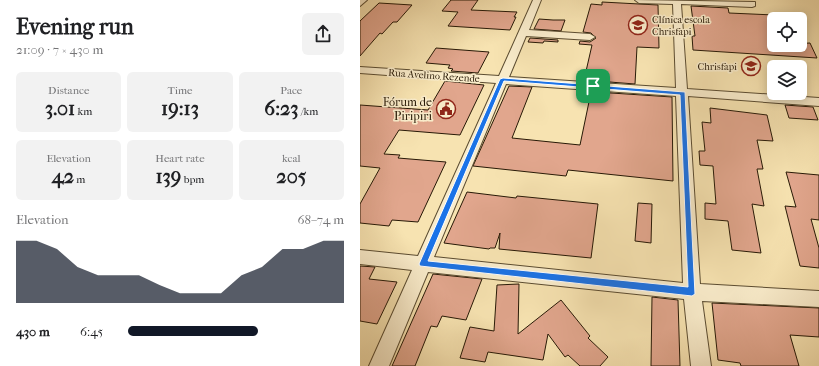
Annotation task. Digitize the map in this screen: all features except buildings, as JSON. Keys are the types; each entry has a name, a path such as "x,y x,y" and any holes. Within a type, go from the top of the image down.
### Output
{"street":[{"path":"360,3 363,0"},
{"path":"379,366 537,0"},
{"path":"639,0 752,4"},
{"path":"677,2 683,93 692,292 701,366"},
{"path":"523,33 590,37"},
{"name":"Rua Avelino Rezende","path":"360,70 819,102"},
{"path":"360,257 692,292 816,298"}],"place":[{"name":"Clínica escola Chrisfapi","path":"638,25"},
{"name":"Chrisfapi","path":"751,66"},
{"name":"Fórum de Piripiri","path":"446,109"}],"route":[{"path":"503,79 593,86 683,93 692,292 423,264 503,79"}]}
